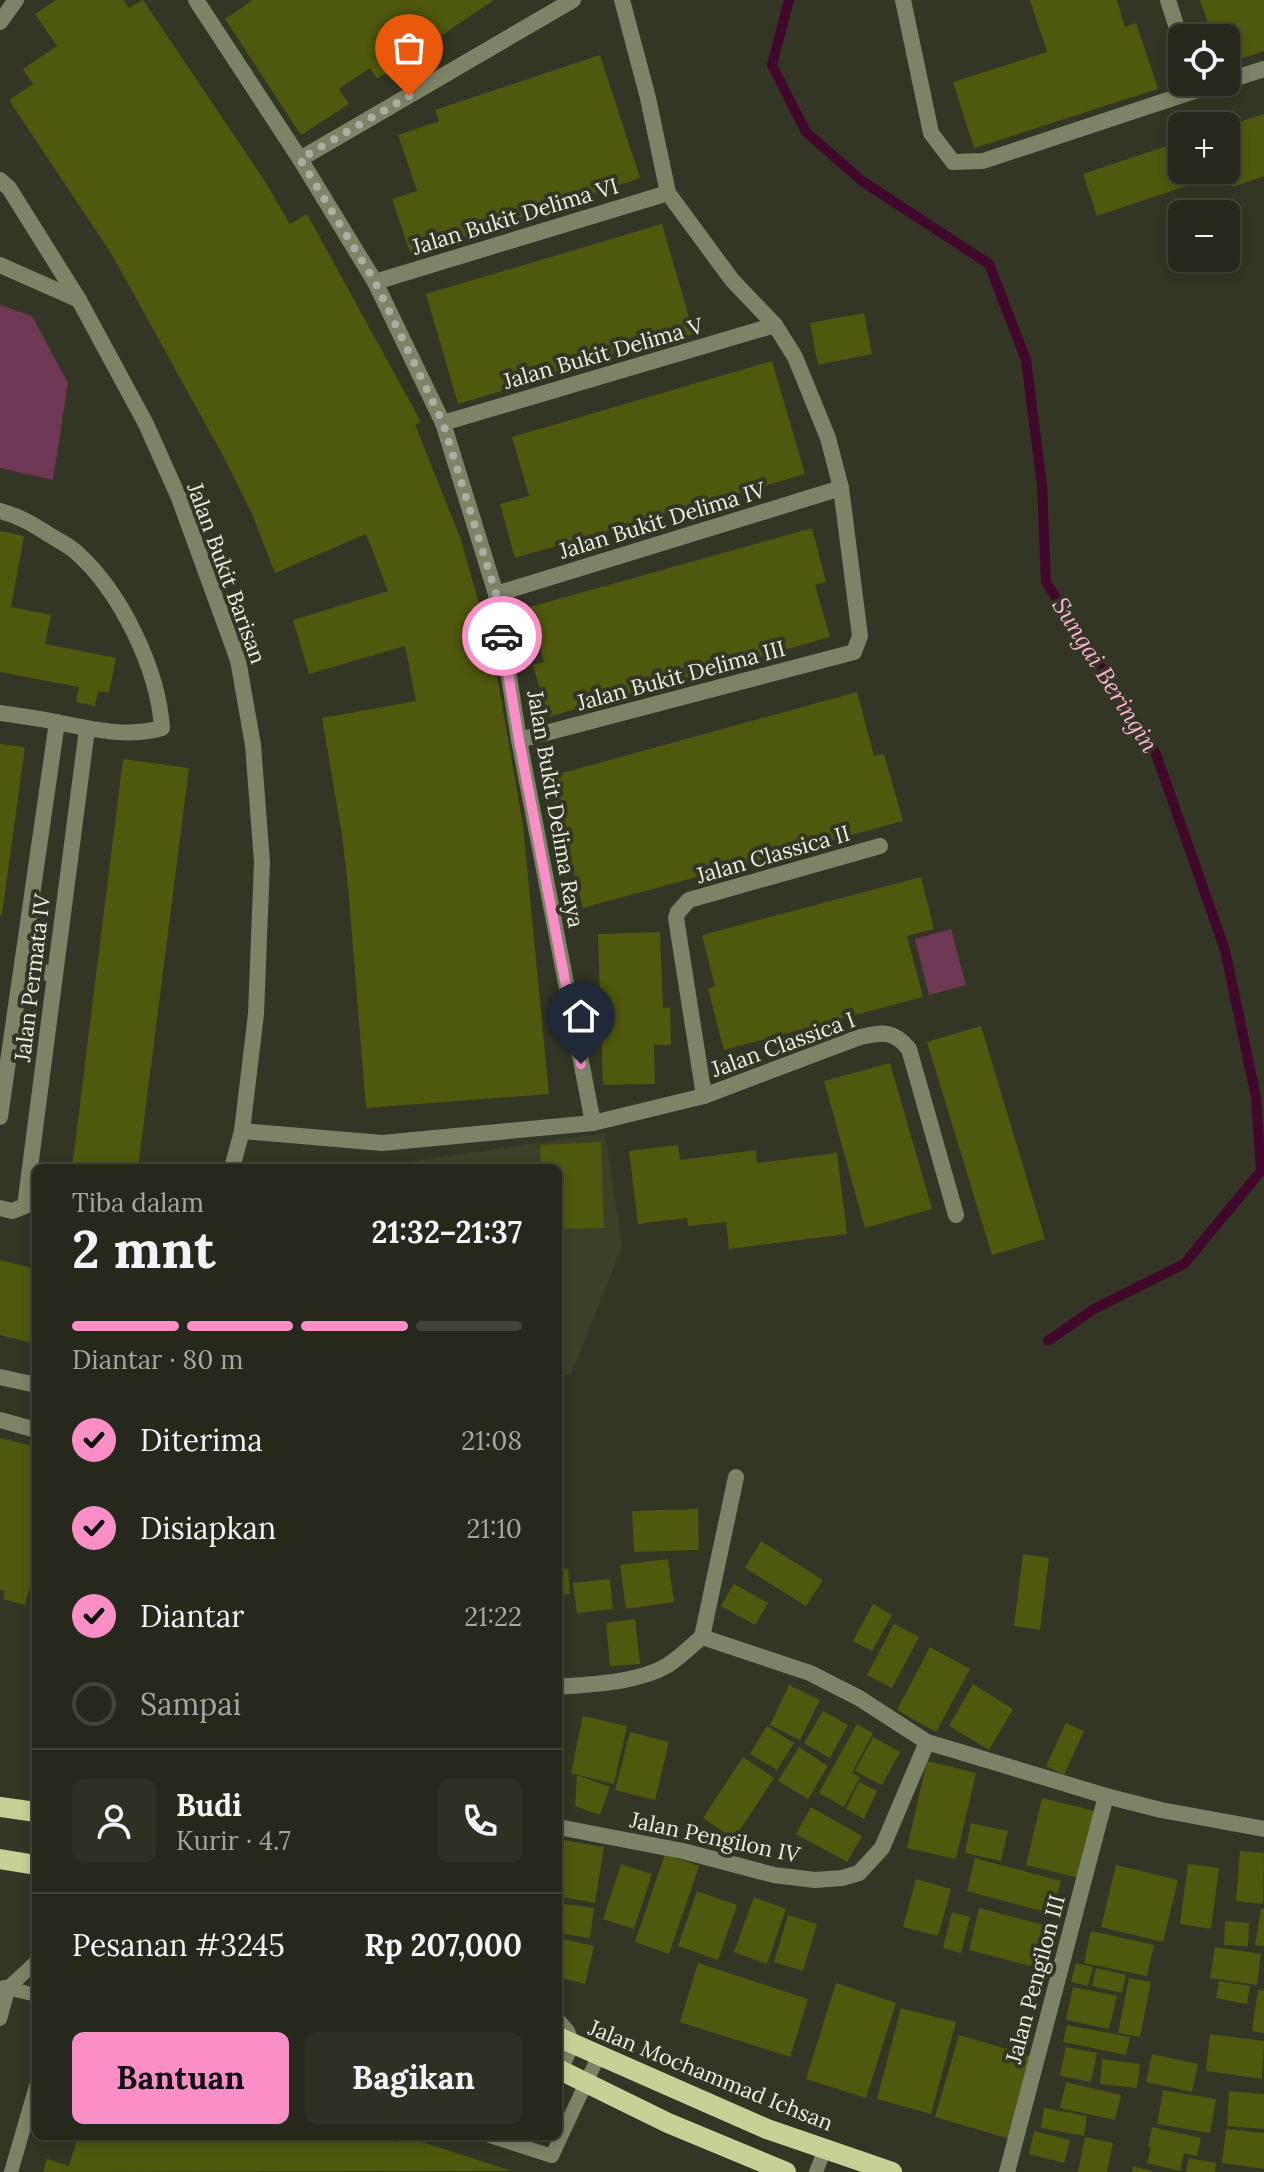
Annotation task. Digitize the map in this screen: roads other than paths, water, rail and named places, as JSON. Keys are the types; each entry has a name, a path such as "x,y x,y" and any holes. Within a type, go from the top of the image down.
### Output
{"main road":[{"path":"0,1807 32,1811"},
{"path":"0,1859 32,1864"},
{"name":"Jalan Mochammad Ichsan","path":"565,2040 767,2129 892,2172"},
{"path":"562,2071 668,2123 786,2172"}],"street":[{"path":"0,22 16,0"},
{"name":"Jalan Bukit Delima Raya","path":"196,0 300,159 375,282 443,423 496,594 519,740 593,1123"},
{"path":"300,159 573,0"},
{"path":"622,0 648,98 668,193 732,280 775,325 795,357 828,438 841,488"},
{"path":"903,0 931,133 953,162 983,161 1168,95"},
{"path":"1168,0 1176,24"},
{"path":"1240,76 1264,69"},
{"name":"Jalan Bukit Barisan","path":"0,180 9,188 79,300 146,424 179,498 238,660 253,745 262,862 256,1014 242,1131 233,1164"},
{"name":"Jalan Bukit Delima VI","path":"375,282 668,193"},
{"path":"0,265 79,300"},
{"name":"Jalan Bukit Delima V","path":"443,423 775,325"},
{"name":"Jalan Bukit Delima IV","path":"496,594 841,488"},
{"name":"Jalan Bukit Delima III","path":"519,740 854,652 860,636 859,622 841,488"},
{"path":"0,511 19,516 75,551 99,576 131,626 155,682 162,728 142,734 87,729 0,713"},
{"name":"Jalan Permata IV","path":"0,1117 57,722"},
{"name":"Jalan Permata IV","path":"0,1208 12,1211 25,1206 87,729"},
{"name":"Jalan Classica II","path":"704,1096 676,918 678,912 689,900 880,846"},
{"path":"22,966 55,975"},
{"name":"Jalan Classica I","path":"242,1131 382,1143 593,1123 704,1096 860,1037 883,1032 900,1038 909,1049 956,1215"},
{"path":"0,1377 32,1384"},
{"path":"0,1420 32,1429"},
{"path":"562,1687 608,1683 648,1674 668,1665 702,1637 736,1477"},
{"path":"702,1637 810,1673 859,1698 927,1742 1106,1796 1161,1810 1264,1829"},
{"name":"Jalan Pengilon IV","path":"562,1828 683,1851 774,1875 815,1880 842,1878 859,1873 882,1848 927,1742"},
{"name":"Jalan Pengilon III","path":"1007,2172 1106,1796"}],"lane":[{"path":"0,2019 4,1987 32,1965"},
{"path":"4,1987 32,1994"},
{"path":"562,2135 599,2055"},
{"path":"11,2172 32,2100"},
{"path":"502,2140 552,2156 559,2140"},
{"path":"816,2172 825,2149"}],"waterway":[{"name":"Sungai Beringin","path":"789,0 772,65 806,132 862,181 989,264 1026,360 1042,485 1046,582 1156,754 1225,950 1256,1097 1261,1171 1184,1264 1094,1309 1048,1341"}]}
